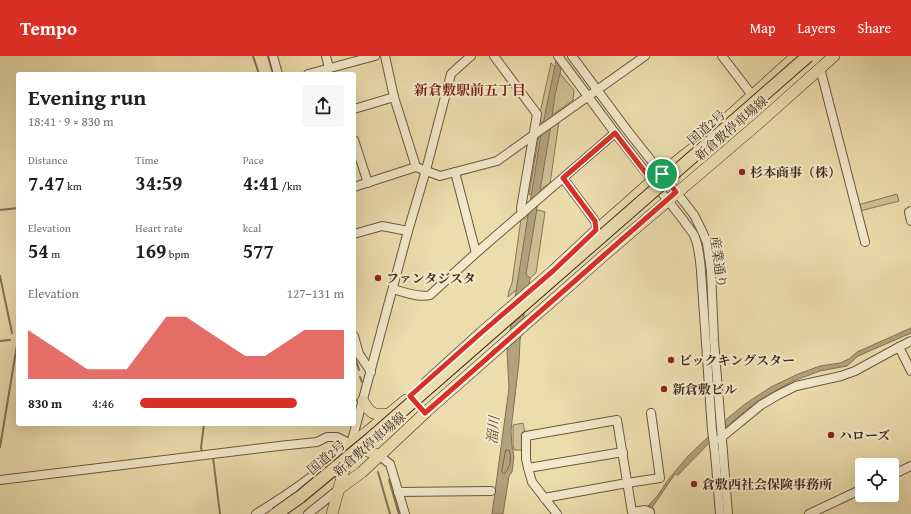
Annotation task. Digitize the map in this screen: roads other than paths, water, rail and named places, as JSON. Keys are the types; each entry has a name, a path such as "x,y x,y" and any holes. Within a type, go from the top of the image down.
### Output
{"highway":[{"name":"国道2号","path":"276,514 300,497 370,439 808,56"}],"main road":[{"name":"新倉敷停車場線","path":"332,514 351,444 410,396 553,271 596,230 652,181 696,146 796,56"},
{"name":"新倉敷停車場線","path":"339,489 362,472 425,413 544,307 676,192 760,122 834,56"},
{"path":"596,230 602,257"},
{"path":"531,290 544,307"},
{"path":"410,396 425,413"},
{"path":"363,401 368,410 372,413 382,415 389,414"},
{"path":"351,444 380,456"}],"street":[{"path":"273,56 277,72"},
{"path":"326,56 329,68"},
{"path":"315,72 375,56"},
{"path":"385,56 394,97 416,167"},
{"path":"256,514 328,464 351,444 451,74 471,56"},
{"path":"494,56 537,114 537,132 521,208 522,213"},
{"name":"産業通り","path":"558,56 694,235 700,255 712,430 720,514"},
{"name":"産業通り","path":"572,56 627,130 694,215 707,243 728,514"},
{"path":"356,187 416,167 440,176 497,161 645,56"},
{"path":"722,56 752,95"},
{"path":"820,68 865,242"},
{"path":"356,108 394,97"},
{"path":"393,289 420,296 430,295 476,253 615,133"},
{"path":"356,146 368,183"},
{"path":"455,172 476,253"},
{"path":"563,178 595,221 596,230"},
{"path":"911,211 909,212 911,221"},
{"path":"356,233 382,226 408,231"},
{"path":"715,453 718,443 722,437 761,405 778,395 796,386 841,376 855,371 911,341"},
{"path":"356,343 359,354 371,372"},
{"path":"899,348 911,371"},
{"path":"544,498 660,478 651,413"},
{"path":"557,514 532,482 526,459 526,436 617,420 632,512 648,512"},
{"path":"0,480 317,442 327,437 337,437 351,444"},
{"path":"528,468 622,452"},
{"path":"380,456 390,464 405,514"},
{"path":"899,472 911,466"},
{"path":"308,514 339,489"},
{"path":"398,492 491,491"},
{"path":"810,514 855,492"}],"water":[{"path":"557,56 564,56 555,95 526,274 530,278 520,341 511,430 514,457 512,472 509,476 503,514 492,514 509,388 507,352 541,134"},
{"path":"911,328 911,333 858,356 847,366 820,371 793,381 756,402 718,434 678,475 675,474 651,509 643,514 688,456 745,404 771,387 798,374 820,366 840,363 849,359 857,352"}],"waterway":[{"path":"253,56 258,72"},
{"path":"268,56 272,72"},
{"path":"0,210 16,208"},
{"path":"0,276 12,333"},
{"path":"0,341 10,340"},
{"path":"0,447 16,351"},
{"path":"356,360 359,370"},
{"path":"360,377 362,382"},
{"path":"202,452 201,448 204,426"},
{"path":"213,457 220,514"},
{"path":"378,472 390,514"},
{"path":"389,480 399,514"}],"place":[{"name":"杉本商事（株）","path":"742,172"},
{"name":"ファンタジスタ","path":"378,278"},
{"name":"ビックキングスター","path":"671,360"},
{"name":"新倉敷ビル","path":"664,389"},
{"name":"ハローズ","path":"831,435"},
{"name":"倉敷西社会保険事務所","path":"694,484"}],"district":[{"name":"新倉敷駅前五丁目","path":"470,90"}],"water label":[{"name":"溜川","path":"493,430"}]}
